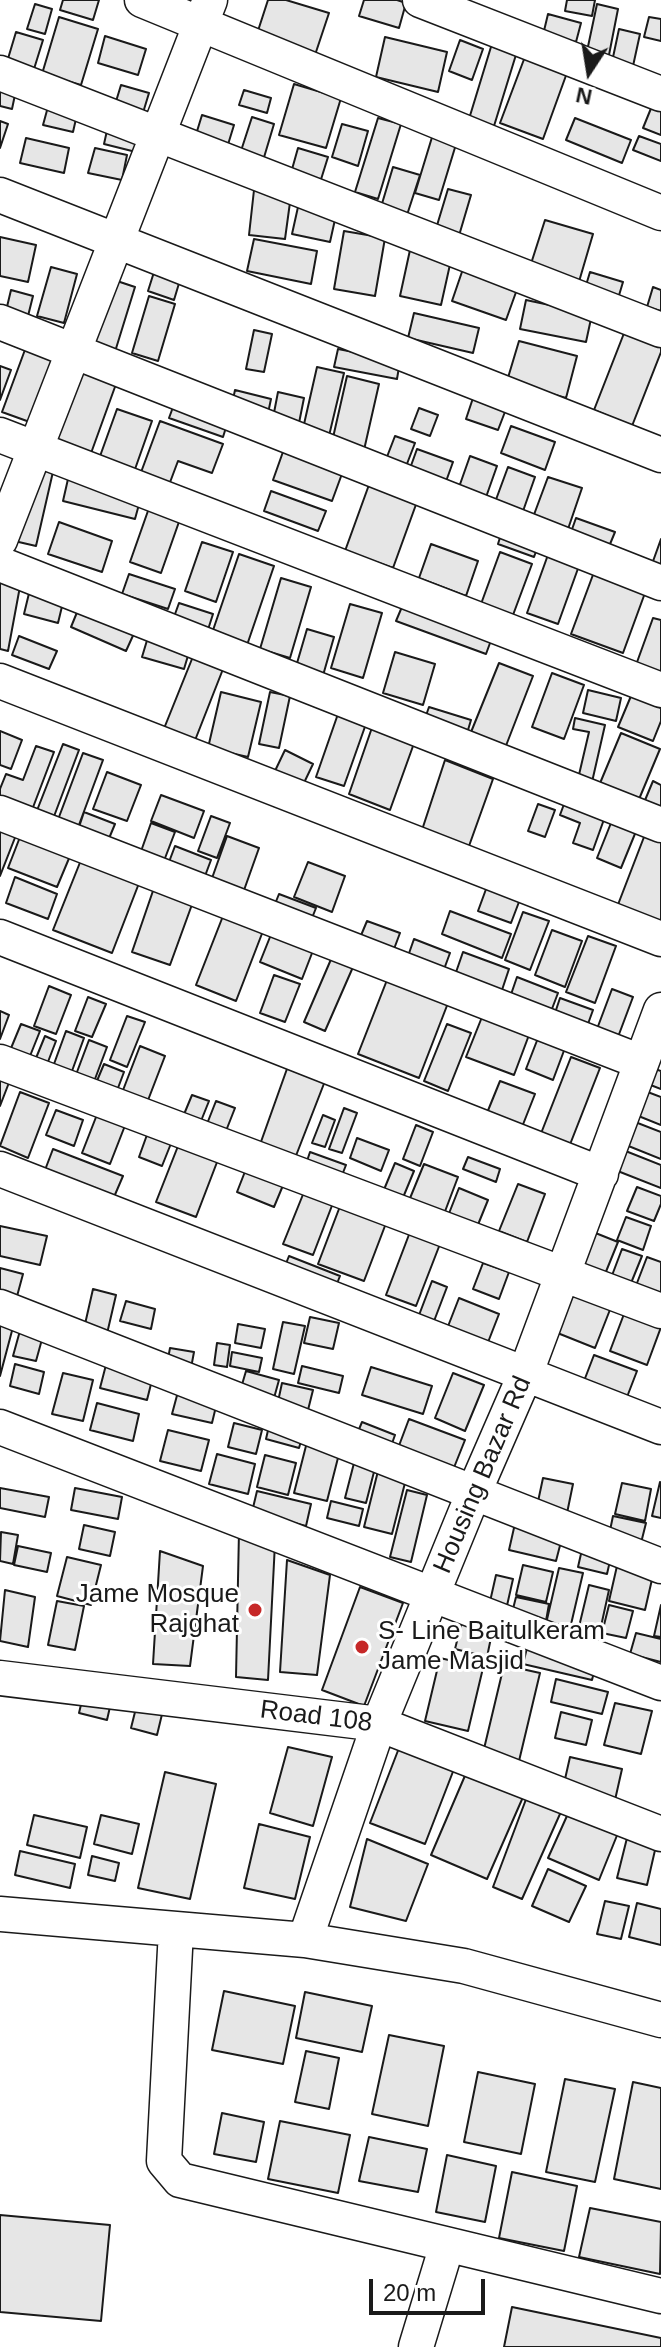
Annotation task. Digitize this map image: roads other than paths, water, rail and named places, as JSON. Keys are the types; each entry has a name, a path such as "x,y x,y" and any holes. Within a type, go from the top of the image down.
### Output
{"street":[{"path":"142,0 206,12 661,213"},
{"path":"420,0 661,94"},
{"path":"0,540 206,12"},
{"path":"0,73 661,330"},
{"path":"0,195 661,455"},
{"path":"0,322 661,583"},
{"path":"0,435 661,690"},
{"path":"0,564 661,825"},
{"path":"0,681 661,939"},
{"path":"0,813 641,1062"},
{"path":"0,937 601,1174"},
{"name":"Housing Bazar Rd","path":"305,1940 379,1724 525,1375 661,1010"},
{"path":"0,1062 661,1311"},
{"path":"0,1169 661,1427"},
{"path":"0,1307 661,1566"},
{"path":"0,1427 661,1683"},
{"name":"Road 108","path":"0,1678 379,1724 661,1834"},
{"path":"0,1914 305,1940 464,1966 661,2020"},
{"path":"176,1930 164,2161 180,2180 661,2296"},
{"path":"416,2347 447,2245"}],"place":[{"name":"Jame Mosque Rajghat","path":"255,1610"},
{"name":"S- Line Baitulkeram Jame Masjid","path":"362,1647"}]}
